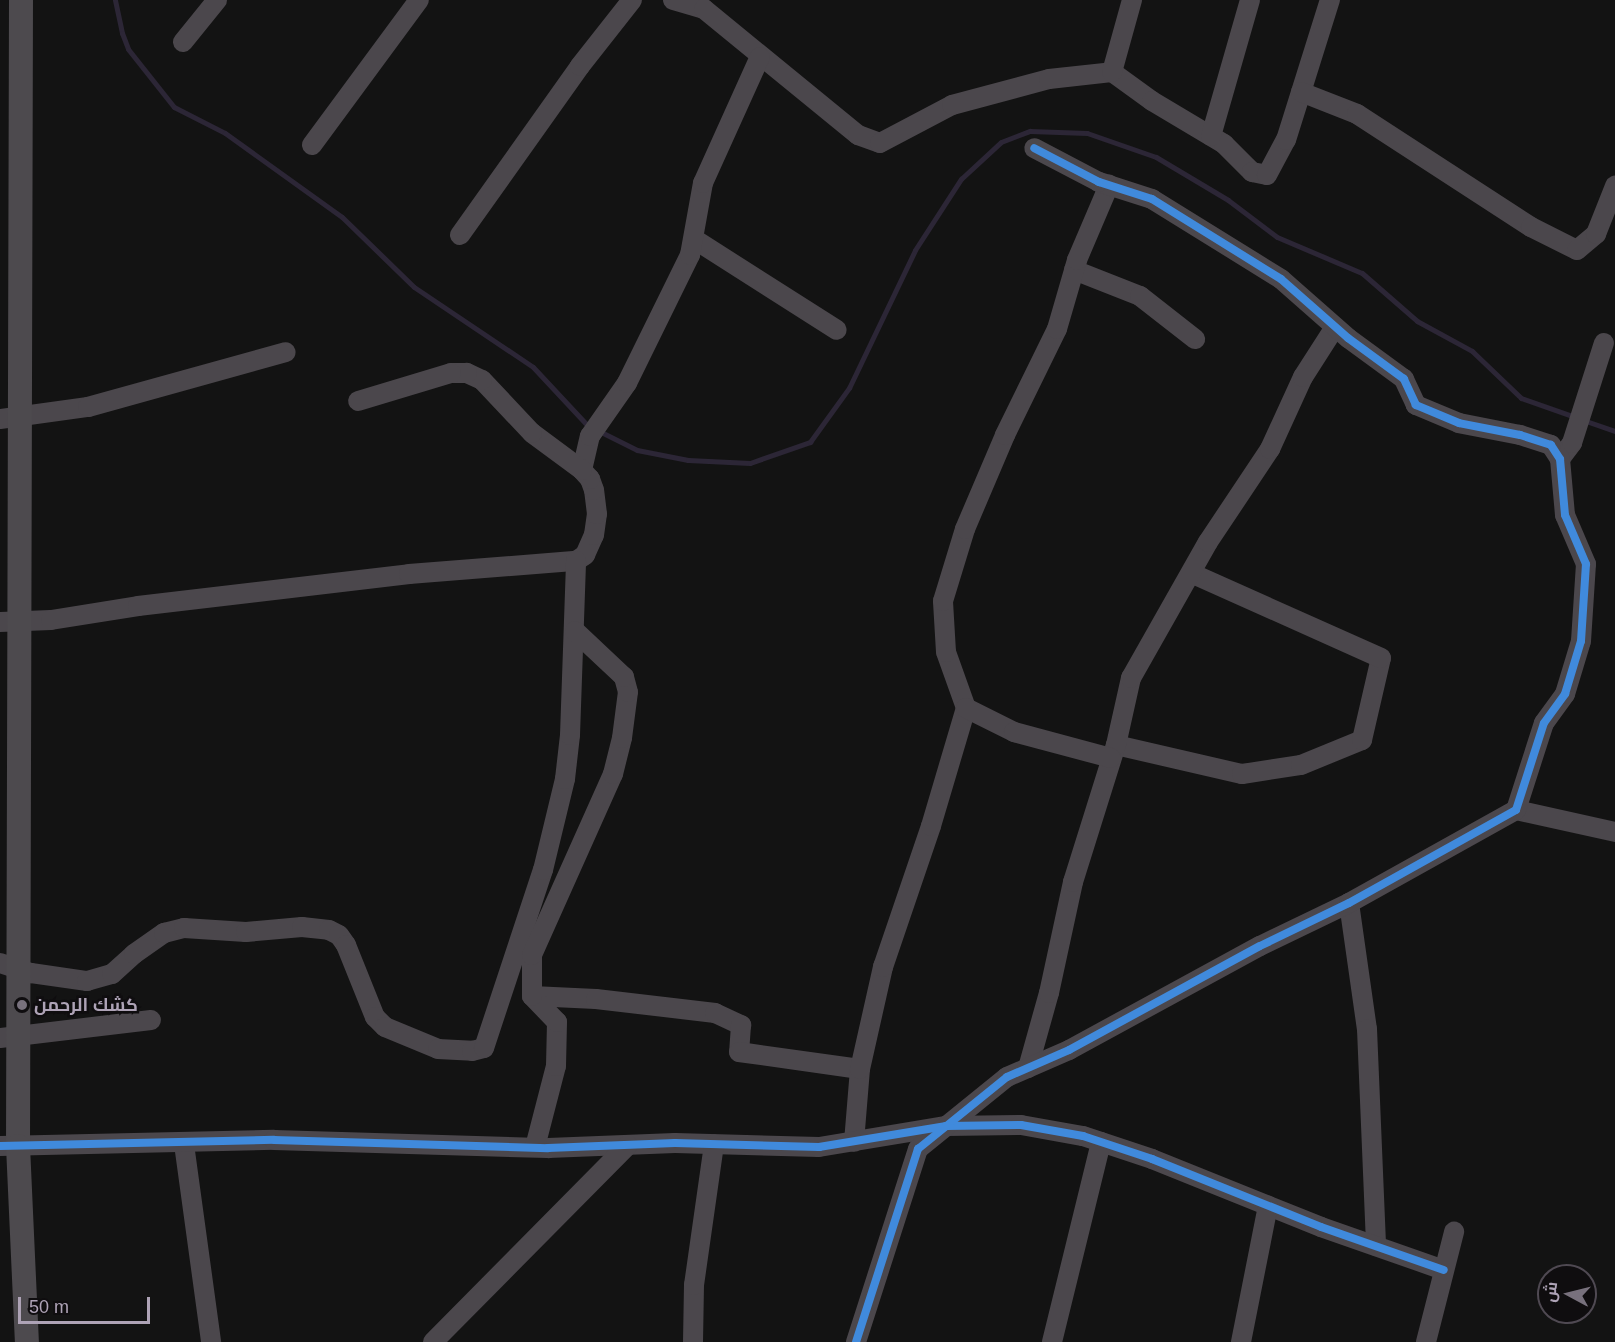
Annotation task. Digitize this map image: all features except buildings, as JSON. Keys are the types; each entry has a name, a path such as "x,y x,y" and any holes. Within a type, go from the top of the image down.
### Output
{"main road":[{"path":"21,0 11,418 9,1146 27,1342"}],"street":[{"path":"183,42 217,0"},
{"path":"312,145 420,0"},
{"path":"460,235 580,66 632,0"},
{"path":"673,0 704,9 858,135 880,143 952,105 1049,79 1112,72 1152,101 1224,144 1252,172 1268,175 1286,140 1330,0"},
{"path":"1112,72 1132,0"},
{"path":"1210,136 1250,0"},
{"path":"582,470 590,436 627,383 681,276 694,239 703,183 760,57"},
{"path":"1301,92 1357,114 1531,227 1577,250 1596,234 1613,196"},
{"path":"1034,148 1109,185 1152,199 1281,279 1335,327 1404,379 1416,405 1459,423 1551,445 1560,459 1565,514 1586,564 1581,641 1564,694 1544,723 1516,810"},
{"path":"854,1142 860,1069 883,967 931,826 966,708 946,652 943,601 964,529 1005,435 1058,329 1074,270 1109,185"},
{"path":"694,239 837,330"},
{"path":"1074,270 1140,296 1195,339"},
{"path":"1028,1068 1049,993 1073,882 1113,752 1131,678 1191,573 1270,449 1303,377 1335,327"},
{"path":"1560,459 1572,443 1604,343"},
{"path":"11,418 88,407 285,352"},
{"path":"10,622 409,574 576,561 585,555 594,535 597,514 594,490 582,470 532,434 482,380 467,373 451,373 358,401"},
{"path":"9,966 87,981 101,979 112,974 134,954 164,933 184,928 234,932 302,927 329,930 339,935 346,945 375,1017 385,1027 438,1049 484,1048 543,870 565,779 575,630 576,561"},
{"path":"966,708 1014,732 1242,774 1301,765 1362,740 1382,658 1191,573"},
{"path":"535,1147 556,1066 557,1022 532,996 532,955 614,774 622,738 628,692 624,677 575,630"},
{"path":"856,1342 918,1149 1008,1077 1069,1050 1260,946 1349,903 1516,810 1615,832"},
{"path":"1349,903 1367,1029 1376,1246"},
{"path":"532,996 596,999 716,1013 741,1025 739,1052 860,1069"},
{"path":"9,1037 151,1020"},
{"path":"9,1146 184,1144 274,1140 535,1147 714,1144 819,1147 946,1126 1021,1125 1101,1142 1152,1159 1269,1206 1444,1270"},
{"path":"1052,1342 1101,1142"},
{"path":"184,1144 211,1342"},
{"path":"433,1342 628,1144"},
{"path":"693,1342 694,1285 714,1144"},
{"path":"1241,1342 1269,1206"},
{"path":"1426,1342 1454,1232"}],"waterway":[{"path":"115,0 128,49 174,107 225,133 342,217 414,287 533,367 587,425 637,450 688,460 750,463 810,442 849,388 915,250 961,179 1001,142 1030,131 1087,133 1156,157 1228,200 1277,237 1362,273 1417,321 1472,351 1521,398 1575,417"},
{"path":"1583,420 1615,431"}],"cycle path":[{"path":"856,1342 918,1149 1007,1077 1069,1050 1260,946 1349,903 1516,810 1544,723 1565,694 1581,641 1586,564 1565,515 1560,459 1551,445 1520,435 1459,423 1416,405 1404,379 1348,338 1281,279 1152,199 1099,182 1034,148"},
{"path":"0,1146 274,1140 548,1148 675,1143 819,1147 946,1126 1021,1125 1083,1136 1152,1159 1321,1227 1444,1270"}],"place":[{"name":"كشك الرحمن","path":"22,1005"}]}
